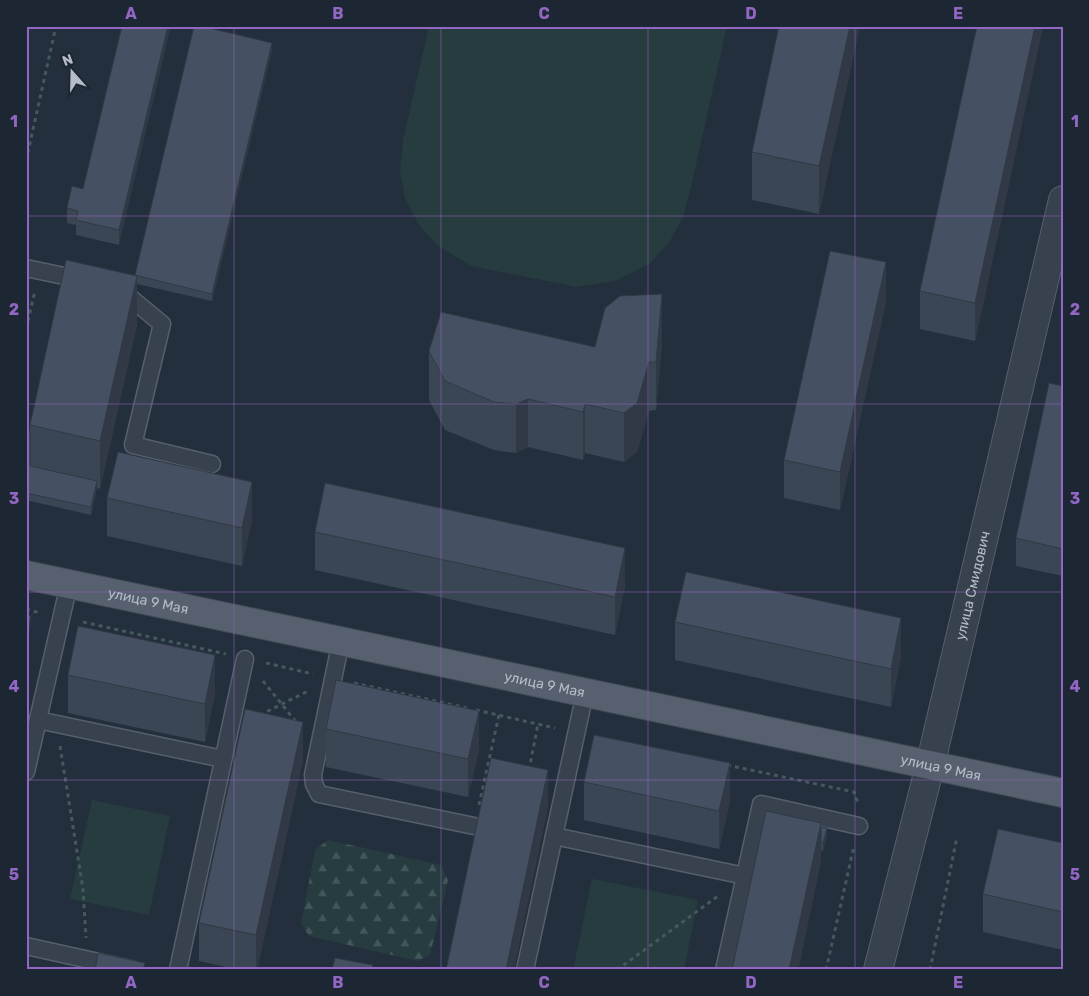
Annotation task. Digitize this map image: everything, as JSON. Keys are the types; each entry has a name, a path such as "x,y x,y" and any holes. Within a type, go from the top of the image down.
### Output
{"main road":[{"name":"улица 9 Мая","path":"26,575 1063,793"}],"street":[{"name":"улица Смидович","path":"878,970 930,766 1063,200"}],"lane":[{"path":"27,271 118,287 162,324 132,445 212,464"},
{"path":"26,772 69,584"},
{"path":"341,641 313,775 314,784 319,794 474,826"},
{"path":"178,970 245,659"},
{"path":"525,970 585,693"},
{"path":"38,720 224,759"},
{"path":"724,970 761,804 859,826"},
{"path":"554,836 745,876"},
{"path":"26,946 86,964 135,970"}],"path":[{"path":"26,161 56,26"},
{"path":"26,329 37,282 27,271"},
{"path":"26,609 577,733"},
{"path":"245,659 318,748"},
{"path":"230,729 333,679"},
{"path":"474,826 499,715"},
{"path":"56,724 84,889 86,964"},
{"path":"527,780 538,724"},
{"path":"720,763 854,792 861,813 859,826 826,970"},
{"path":"930,970 957,837"},
{"path":"617,970 745,876"}],"green space":[{"path":"429,26 727,26 683,217 669,243 649,264 615,281 577,287 471,266 438,246 419,225 405,198 400,171 403,140"},
{"path":"92,800 170,816 149,915 70,899"},
{"path":"328,840 441,865 448,880 430,955 418,961 309,936 301,924 315,850"},
{"path":"592,879 698,900 684,970 573,970"}],"building":[{"path":"122,26 168,26 119,230 76,220 78,211 67,208 72,186 83,189"},
{"path":"194,26 272,43 212,294 135,275"},
{"path":"779,26 850,26 819,166 752,152"},
{"path":"977,26 1035,26 975,303 920,291"},
{"path":"830,251 886,262 840,472 784,460"},
{"path":"66,260 137,276 100,441 30,425"},
{"path":"662,294 656,362 649,362 637,403 624,413 585,404 583,412 528,399 516,404 494,402 445,381 429,351 441,312 595,347 605,308 620,296"},
{"path":"1049,383 1063,386 1063,549 1016,538"},
{"path":"26,431 30,432 30,466 97,481 91,507 26,493"},
{"path":"118,452 252,482 242,528 107,498"},
{"path":"325,483 625,548 615,597 315,532"},
{"path":"686,572 901,618 891,669 675,622"},
{"path":"26,615 31,616 26,639"},
{"path":"78,626 215,655 205,704 68,675"},
{"path":"336,680 479,711 468,759 326,729"},
{"path":"245,709 303,722 256,935 199,923"},
{"path":"594,735 730,763 719,811 584,782"},
{"path":"491,758 548,770 506,970 446,970"},
{"path":"766,811 821,823 789,970 732,970"},
{"path":"821,827 827,828 823,843 821,843"},
{"path":"998,829 1063,843 1063,912 983,894"},
{"path":"98,953 145,963 143,970 95,970"},
{"path":"335,958 373,965 372,970 332,970"}]}
